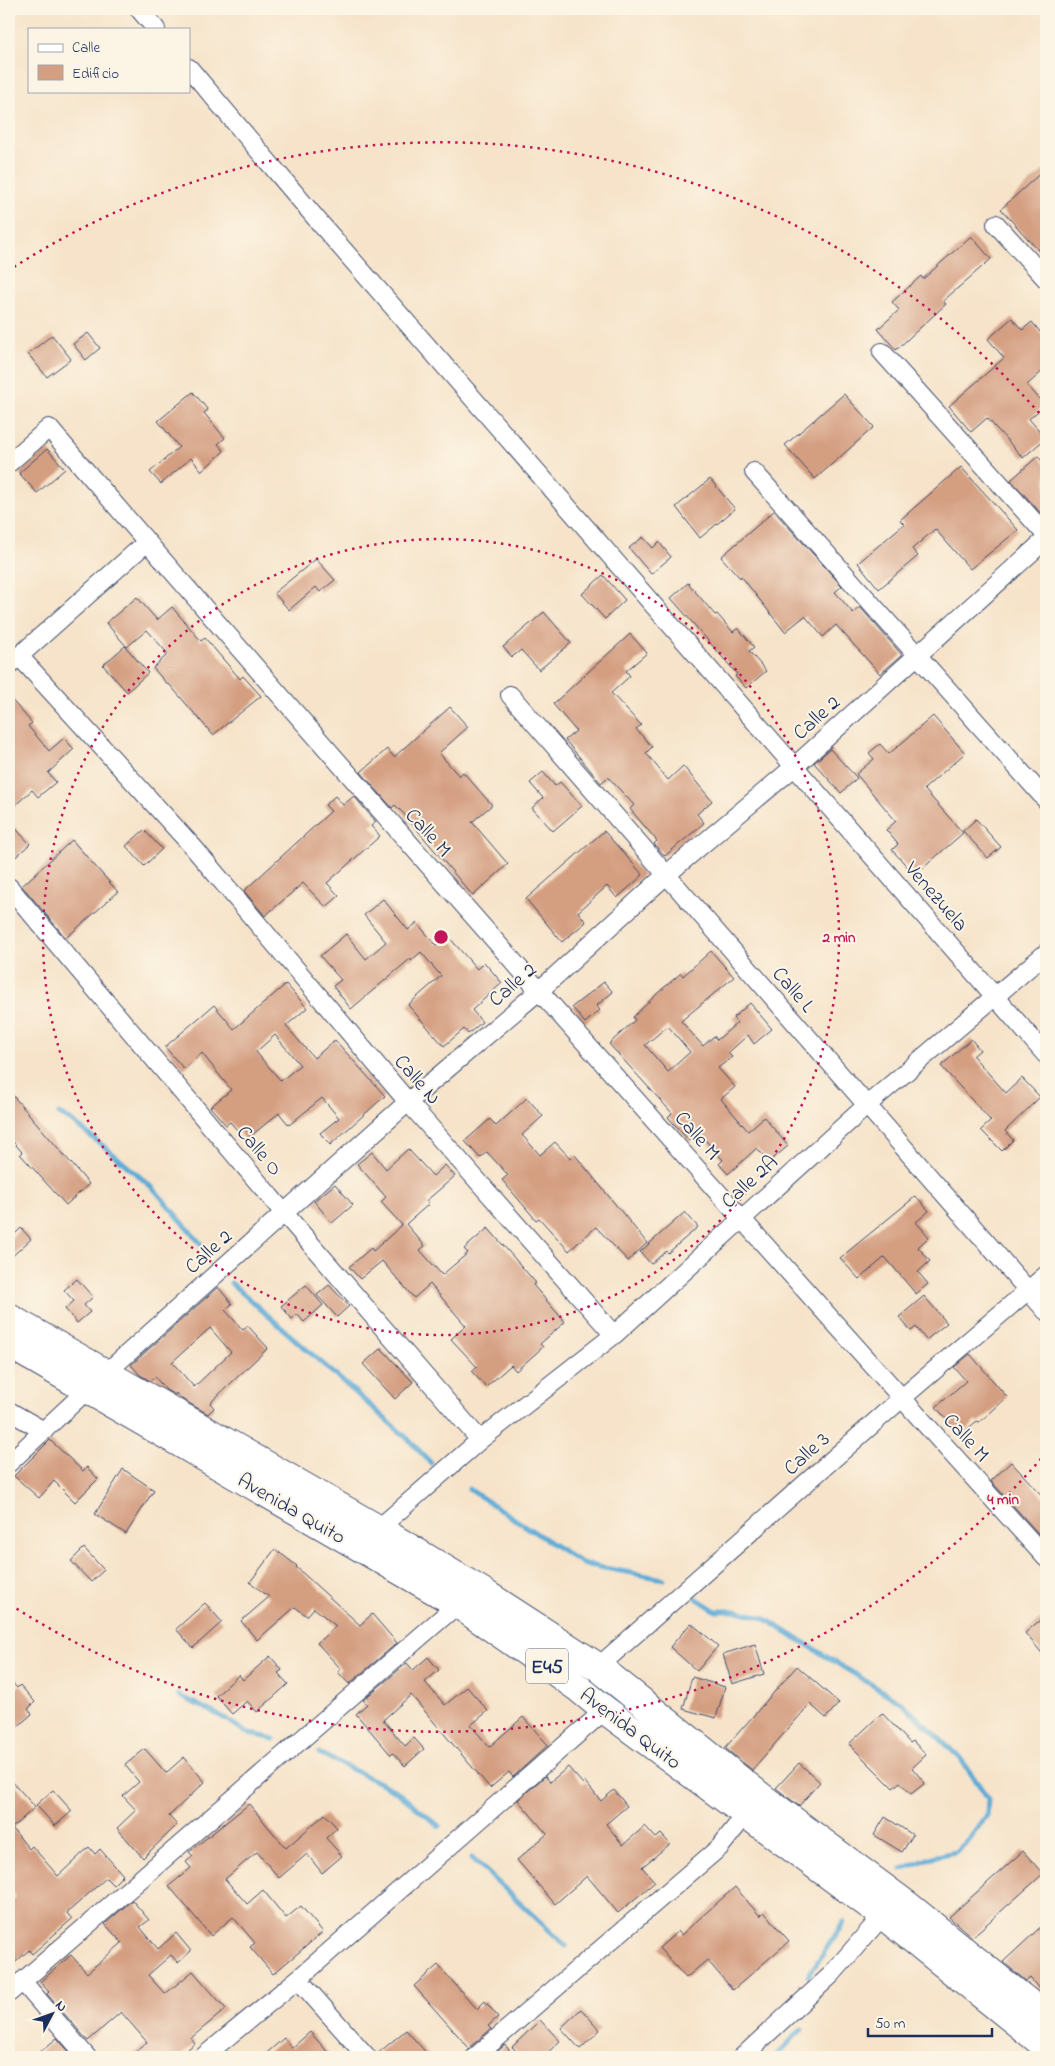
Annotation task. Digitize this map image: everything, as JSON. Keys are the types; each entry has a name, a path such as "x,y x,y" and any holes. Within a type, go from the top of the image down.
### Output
{"highway":[{"name":"Avenida Quito","path":"9,1318 97,1381 458,1604 577,1687 605,1710 883,1915 1046,2046"},
{"name":"Avenida Quito","path":"9,1344 97,1381 378,1529 481,1591 598,1667 760,1796 907,1905 1046,2018"}],"street":[{"path":"139,9 155,28"},
{"name":"Venezuela","path":"190,69 325,229 1046,1055"},
{"path":"996,224 1046,280"},
{"path":"882,352 1046,535"},
{"name":"Calle M","path":"9,463 49,428 317,740 1046,1558"},
{"path":"754,472 1046,800"},
{"name":"Calle 2","path":"9,1463 97,1381 408,1102 540,990 666,876 794,767 1046,539"},
{"path":"14,661 147,542"},
{"name":"Calle N","path":"14,661 193,847 408,1102 614,1335"},
{"name":"Calle L","path":"510,695 1046,1312"},
{"name":"Calle O","path":"9,887 284,1213 480,1440"},
{"name":"Calle 2A","path":"378,1529 480,1440 614,1335 866,1106 1046,953"},
{"name":"Calle 3","path":"598,1667 902,1398 1046,1275"},
{"path":"9,1410 44,1431"},
{"path":"9,1993 458,1604"},
{"path":"203,2057 298,1979 605,1710"},
{"path":"475,2057 720,1847 746,1814"},
{"path":"742,2057 831,1975 883,1915"},
{"path":"298,1979 367,2057"},
{"path":"22,1981 87,2057"}],"building":[{"path":"1046,168 1046,259 1001,209"},
{"path":"971,236 991,259 943,301 946,304 896,350 878,329 899,310 892,302 921,276 923,279"},
{"path":"1012,318 1022,330 1032,322 1046,339 1046,368 1027,385 1045,405 1029,419 1046,438 1023,458 987,418 971,432 949,406 1004,358 988,339"},
{"path":"88,333 100,348 86,360 73,344"},
{"path":"52,335 71,359 47,377 28,354"},
{"path":"193,392 208,410 204,413 225,438 218,444 224,451 202,471 191,458 161,484 150,472 179,447 158,421"},
{"path":"844,394 874,427 815,479 785,445"},
{"path":"47,449 65,469 37,493 19,473"},
{"path":"1038,456 1046,466 1046,519 1011,480"},
{"path":"961,467 1018,530 970,569 935,529 912,549 918,556 879,589 858,563 904,524 900,520"},
{"path":"710,479 735,509 700,538 676,507"},
{"path":"774,511 842,586 835,592 853,613 860,607 902,655 880,674 836,625 823,637 805,616 785,632 741,576 740,578 721,557"},
{"path":"643,537 653,548 659,542 671,557 651,574 629,548"},
{"path":"316,559 335,580 320,592 316,587 289,610 274,593"},
{"path":"603,575 625,600 605,619 582,594"},
{"path":"688,583 715,615 717,614 733,632 738,628 754,647 749,651 766,671 746,688 735,676 737,674 671,598"},
{"path":"137,597 157,620 172,607 201,641 205,638 240,679 243,676 261,696 213,735 153,668 168,654 147,630 127,647 106,623"},
{"path":"544,612 571,643 539,670 521,650 512,657 503,647"},
{"path":"630,634 647,653 626,671 630,676 611,693 641,725 636,729 652,747 646,753 668,780 683,766 712,801 697,814 704,823 665,856 654,844 657,841 630,809 634,805 608,777 601,783 565,740 576,731 553,704"},
{"path":"125,646 148,673 127,692 103,665"},
{"path":"9,697 32,723 28,726 49,751 64,738 74,749 48,773 56,782 38,797 32,790 9,811"},
{"path":"450,707 468,727 439,753 459,776 463,772 492,805 472,822 508,864 473,896 403,813 395,805 392,808 361,772 387,749 394,757"},
{"path":"933,716 965,753 924,789 963,833 915,875 892,850 898,844 886,830 896,821 856,774 874,759 869,753 880,744 889,754"},
{"path":"830,749 857,778 841,793 814,763"},
{"path":"543,772 555,786 560,782 582,806 553,831 532,808 543,798 530,783"},
{"path":"335,796 343,805 354,796 376,822 371,826 380,836 327,883 339,896 326,907 303,883 265,916 244,891 331,811 325,805"},
{"path":"976,819 1001,847 988,858 963,831"},
{"path":"9,821 30,844 9,863"},
{"path":"144,830 162,849 144,866 126,846"},
{"path":"604,831 643,875 617,898 607,886 578,912 586,922 562,942 526,899"},
{"path":"72,840 118,892 66,938 22,886"},
{"path":"383,899 408,930 417,923 436,945 447,935 477,969 484,962 502,983 472,1010 482,1022 468,1034 464,1029 444,1046 408,1005 441,976 421,952 411,961 410,959 351,1009 333,986 341,980 320,956 346,934 366,959 386,942 364,915"},
{"path":"711,951 734,977 681,1021 703,1046 714,1036 717,1040 737,1023 733,1018 750,1003 772,1029 754,1044 748,1035 728,1053 732,1057 718,1068 735,1087 721,1099 748,1131 764,1117 788,1146 769,1162 757,1148 728,1174 719,1164 723,1160 699,1133 689,1141 668,1117 672,1113 609,1044 635,1020 633,1017 659,992 681,973 683,976","holes":["668,1026 690,1052 668,1072 645,1045"]},
{"path":"604,982 613,992 596,1006 600,1010 585,1023 572,1007"},
{"path":"286,984 307,1008 286,1026 314,1058 335,1040 385,1096 330,1145 320,1133 339,1118 322,1098 289,1125 279,1113 246,1140 230,1122 226,1125 210,1107 231,1090 202,1053 184,1069 165,1047 214,1005 234,1029","holes":["275,1035 300,1065 281,1081 256,1052"]},
{"path":"971,1039 980,1050 973,1056 1006,1093 1022,1078 1040,1097 1005,1131 1013,1140 1002,1151 981,1130 991,1121 941,1066"},
{"path":"9,1091 89,1184 66,1205 20,1154 22,1152 9,1137"},
{"path":"527,1098 543,1116 522,1135 540,1155 555,1142 571,1159 575,1155 647,1243 628,1261 596,1227 569,1251 539,1218 536,1220 502,1180 508,1175 487,1152 480,1158 465,1141 490,1119 496,1126"},
{"path":"408,1149 433,1176 445,1165 455,1176 426,1201 429,1204 406,1224 425,1246 420,1250 442,1275 468,1253 464,1249 488,1228 536,1283 533,1285 565,1322 540,1344 543,1347 516,1371 511,1365 486,1387 472,1372 477,1367 451,1339 466,1326 430,1284 414,1298 382,1261 360,1279 349,1267 371,1248 373,1251 402,1225 381,1202 386,1197 357,1164 372,1152 386,1169"},
{"path":"335,1184 353,1205 332,1223 314,1201"},
{"path":"916,1196 929,1211 916,1222 929,1237 918,1247 930,1261 918,1272 928,1284 916,1294 885,1257 859,1279 840,1258"},
{"path":"685,1212 698,1227 668,1253 666,1251 651,1264 640,1252"},
{"path":"21,1228 31,1239 9,1259 9,1240"},
{"path":"77,1279 93,1297 84,1305 90,1312 77,1323 65,1309 74,1301 64,1290"},
{"path":"306,1285 323,1305 304,1322 297,1314 292,1319 281,1306"},
{"path":"329,1285 349,1306 337,1317 317,1295"},
{"path":"218,1287 232,1304 225,1310 243,1330 248,1326 268,1348 210,1403 214,1408 208,1414 180,1398 176,1393 175,1395 166,1390 155,1377 150,1381 140,1375 131,1365","holes":["210,1328 231,1352 194,1387 172,1362"]},
{"path":"924,1296 947,1323 926,1340 916,1327 911,1331 899,1317"},
{"path":"381,1348 413,1382 395,1399 363,1364"},
{"path":"970,1354 1007,1397 989,1414 960,1435 936,1407 966,1381 954,1367"},
{"path":"50,1440 83,1471 87,1467 98,1479 75,1502 54,1481 39,1498 14,1476"},
{"path":"1011,1462 1046,1500 1046,1542 991,1481"},
{"path":"123,1469 154,1490 126,1534 95,1514"},
{"path":"84,1548 104,1570 91,1582 71,1561"},
{"path":"275,1549 297,1566 360,1625 372,1614 397,1643 349,1684 338,1672 341,1669 317,1643 336,1626 314,1608 307,1616 295,1607 257,1640 241,1621 269,1597 250,1582"},
{"path":"205,1603 222,1622 193,1648 176,1629"},
{"path":"1046,1615 1046,1658 1025,1633"},
{"path":"691,1623 718,1646 697,1671 670,1647"},
{"path":"755,1644 764,1674 732,1684 723,1654"},
{"path":"270,1656 282,1670 278,1673 288,1684 257,1712 247,1701 232,1714 216,1696 239,1675 243,1680"},
{"path":"428,1657 439,1670 425,1682 445,1705 467,1687 488,1711 471,1725 489,1747 523,1717 548,1745 513,1777 509,1772 490,1788 411,1695 383,1720 405,1746 414,1738 424,1749 405,1766 393,1753 391,1755 356,1714 367,1704 363,1700 407,1663 413,1670"},
{"path":"797,1666 839,1703 826,1718 810,1704 752,1770 725,1748"},
{"path":"692,1677 725,1687 716,1718 683,1709"},
{"path":"9,1679 17,1688 20,1685 35,1702 28,1709 32,1714 9,1734"},
{"path":"882,1713 910,1743 913,1741 926,1755 912,1768 925,1783 911,1794 900,1782 893,1788 849,1744"},
{"path":"145,1749 166,1773 184,1757 205,1782 169,1816 177,1825 143,1858 117,1828 136,1810 123,1796 139,1782 125,1765"},
{"path":"799,1763 820,1782 799,1806 776,1788"},
{"path":"568,1767 583,1784 585,1782 601,1801 614,1790 627,1806 606,1824 623,1845 645,1826 656,1838 661,1834 670,1844 642,1867 655,1882 618,1913 587,1876 555,1904 517,1860 547,1834 518,1800 545,1776 550,1782"},
{"path":"9,1778 35,1807 12,1828 29,1849 32,1846 58,1876 89,1847 95,1854 100,1849 123,1875 113,1885 106,1878 67,1913 72,1919 32,1954 29,1950 9,1968 9,1903 16,1897 9,1888"},
{"path":"53,1790 72,1811 55,1826 36,1805"},
{"path":"249,1804 286,1848 325,1814 337,1828 326,1838 342,1856 322,1873 307,1854 279,1878 257,1852 225,1879 247,1904 263,1890 286,1918 301,1906 323,1932 273,1974 250,1947 255,1943 233,1917 211,1936 169,1886 191,1868 186,1862 193,1856 189,1852"},
{"path":"885,1817 913,1835 902,1852 874,1835"},
{"path":"1023,1851 1043,1874 972,1937 949,1917"},
{"path":"735,1887 760,1916 764,1912 789,1941 733,1990 707,1960 686,1978 659,1948 678,1931 681,1935"},
{"path":"132,1900 149,1920 140,1927 158,1949 176,1933 191,1951 178,1963 171,1955 148,1975 165,1994 193,1971 226,2009 191,2038 195,2043 179,2057 129,2057 147,2042 121,2012 88,2041 47,1994 49,1992 40,1982 71,1955 87,1973 122,1943 105,1924"},
{"path":"1046,1922 1046,1997 1030,1978 1026,1981 1003,1962"},
{"path":"438,1965 477,2009 485,2001 498,2017 488,2026 491,2029 469,2048 414,1986"},
{"path":"581,2009 600,2030 580,2049 561,2028"},
{"path":"540,2020 560,2041 543,2057 522,2057 512,2047"},
{"path":"406,2030 430,2057 377,2057 377,2054"},
{"path":"310,2032 332,2057 262,2057 284,2038 292,2048"},
{"path":"57,2038 72,2055 69,2057 34,2057"},
{"path":"505,2045 515,2057 491,2057"}],"waterway":[{"path":"59,1114 70,1120 106,1148 154,1189 207,1251"},
{"path":"231,1283 408,1439 431,1463"},
{"path":"469,1489 583,1564 664,1579"},
{"path":"696,1598 716,1611 738,1611 764,1618 903,1704 960,1758 988,1798 987,1815 968,1841 955,1852 933,1857 902,1869"},
{"path":"178,1695 228,1720 245,1732 274,1739"},
{"path":"319,1753 396,1791 439,1826"},
{"path":"472,1858 566,1946"},
{"path":"808,1976 844,1922"},
{"path":"775,2057 802,2029"}]}
